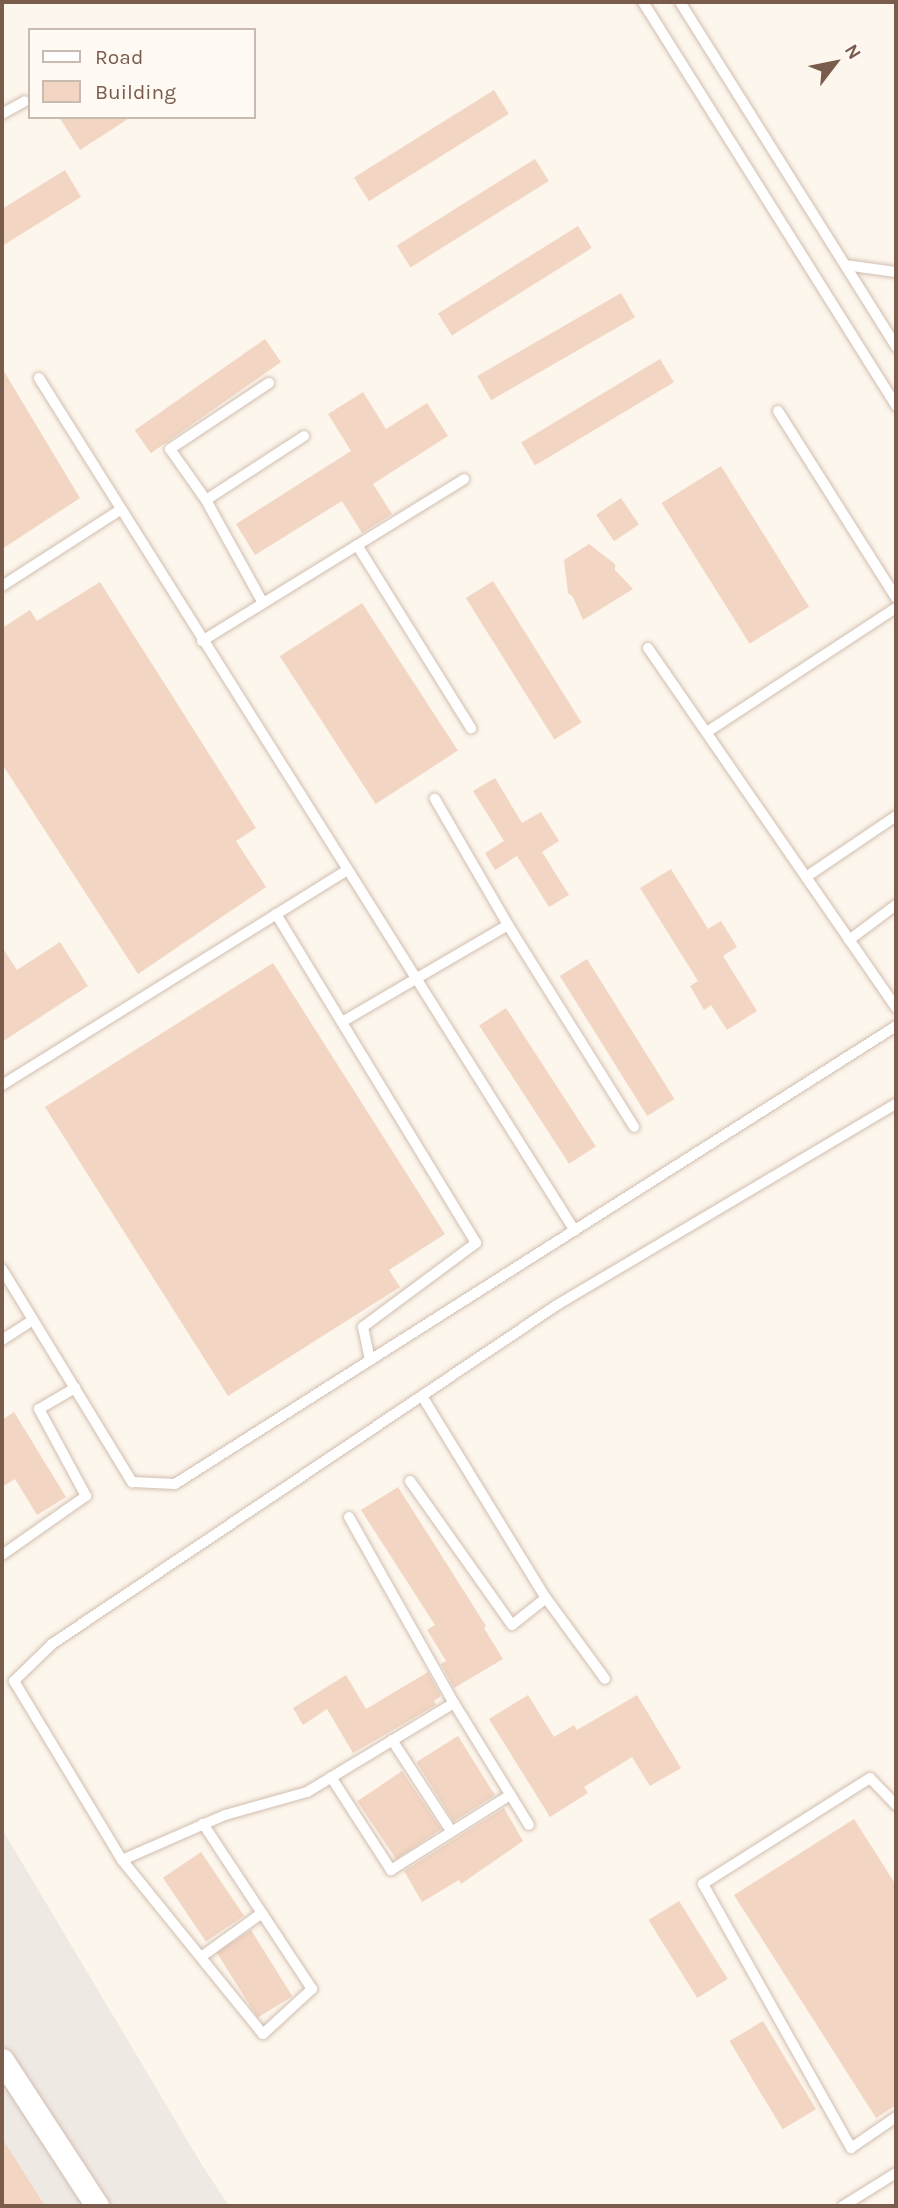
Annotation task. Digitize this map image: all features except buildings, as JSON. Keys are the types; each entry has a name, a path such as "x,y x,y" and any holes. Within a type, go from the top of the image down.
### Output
{"street":[{"path":"2,2060 97,2206"}],"lane":[{"path":"643,2 896,406"},
{"path":"680,2 896,347"},
{"path":"2,114 25,101"},
{"path":"845,265 896,272"},
{"path":"39,378 575,1231"},
{"path":"263,603 206,500 170,450 269,383"},
{"path":"778,411 896,598"},
{"path":"206,500 303,436"},
{"path":"202,641 464,479"},
{"path":"2,586 120,510"},
{"path":"357,545 471,728"},
{"path":"706,732 896,608"},
{"path":"648,648 896,1008"},
{"path":"435,799 508,925 635,1127"},
{"path":"806,877 896,816"},
{"path":"2,1085 346,870"},
{"path":"849,940 896,905"},
{"path":"276,914 476,1243 363,1327 370,1360"},
{"path":"342,1021 508,925"},
{"path":"2,1269 132,1482 175,1484 896,1026"},
{"path":"203,1824 312,1989 264,2034 122,1860 14,1681 52,1644 557,1305 896,1104"},
{"path":"2,1340 33,1320"},
{"path":"2,1555 86,1496 39,1409 75,1388"},
{"path":"422,1396 546,1598 605,1679"},
{"path":"410,1480 512,1625 546,1598"},
{"path":"349,1517 454,1703 529,1825"},
{"path":"122,1860 225,1815 306,1792 454,1703"},
{"path":"392,1740 451,1831"},
{"path":"331,1777 391,1870 510,1794"},
{"path":"896,1805 870,1778 703,1884 851,2148 896,2117"},
{"path":"201,1957 262,1913"},
{"path":"843,2206 896,2173"}],"shaded area":[{"path":"2,1829 202,2165 229,2206 2,2206"}]}
